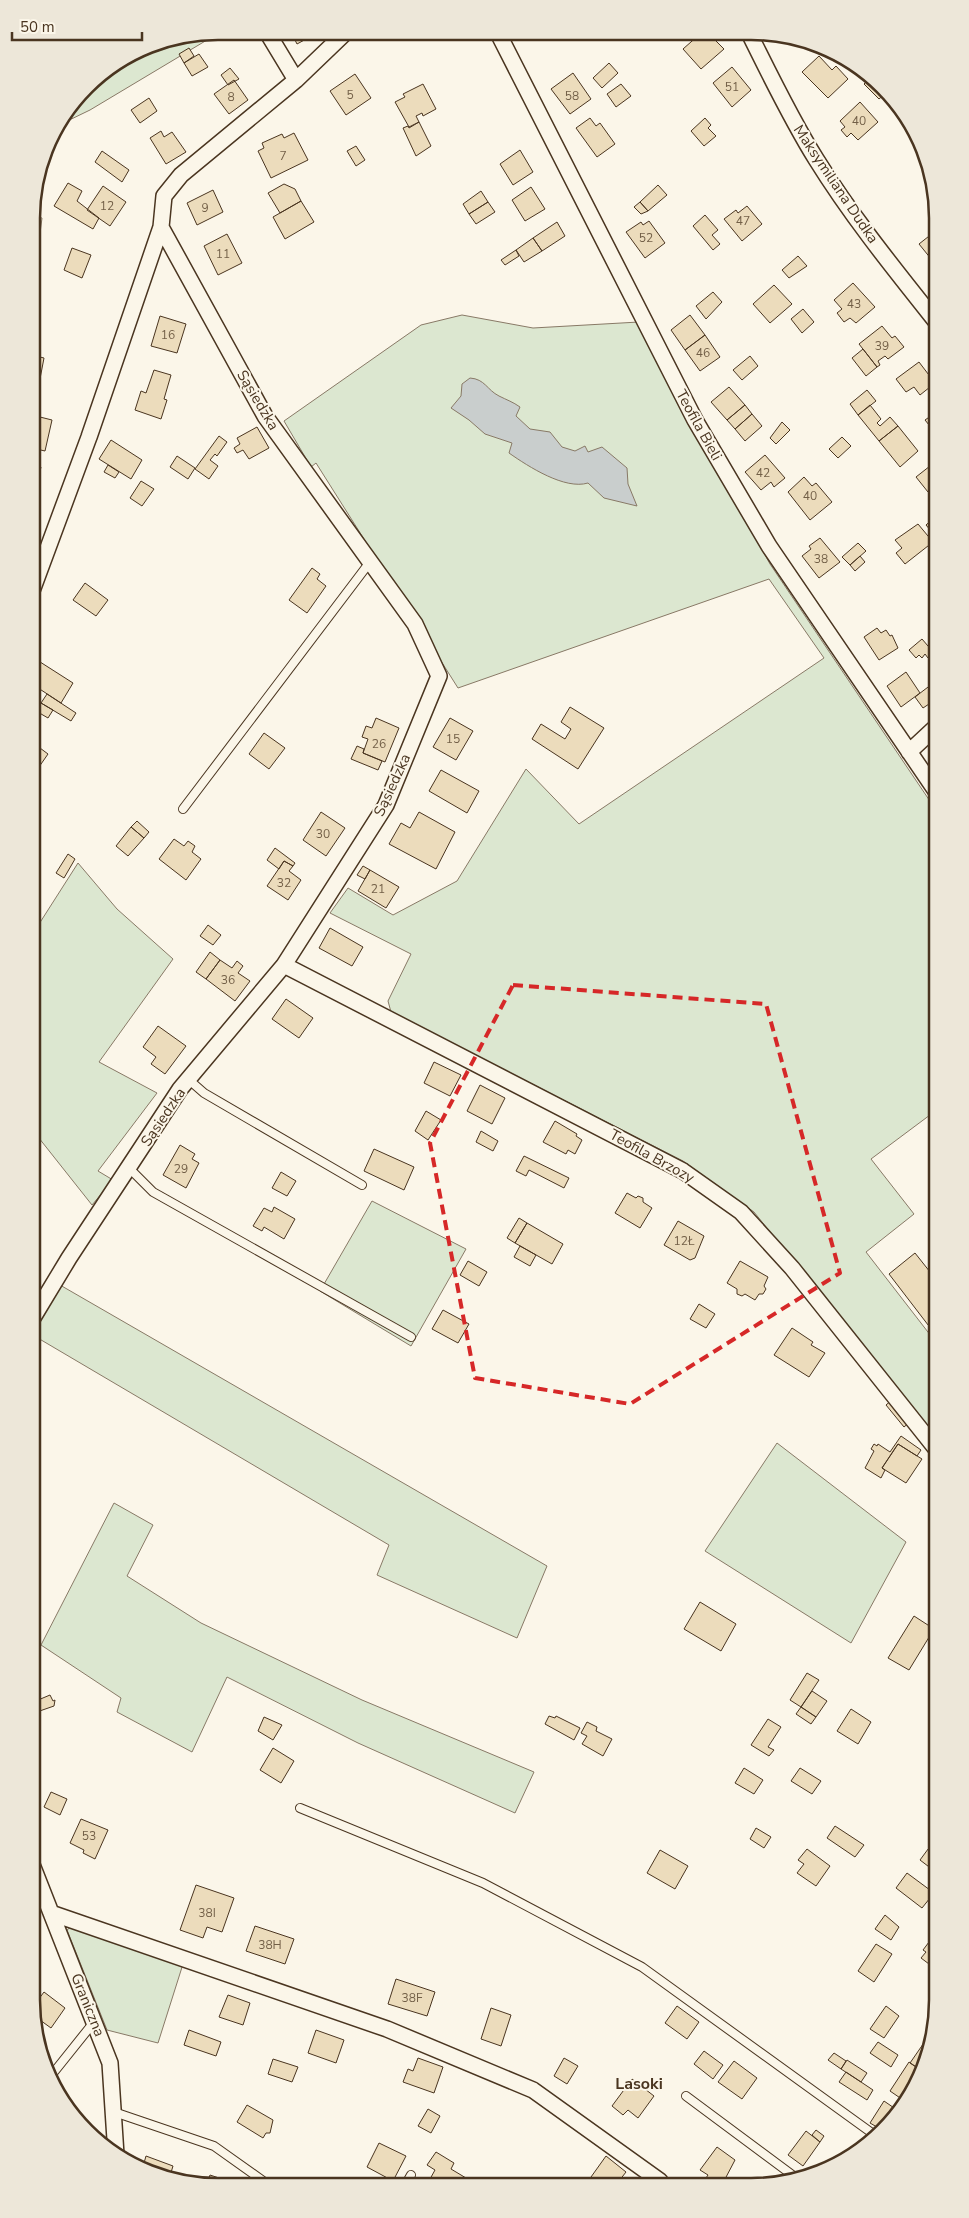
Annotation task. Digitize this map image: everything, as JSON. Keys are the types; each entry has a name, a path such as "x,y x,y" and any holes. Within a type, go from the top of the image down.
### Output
{"street":[{"path":"272,40 296,80"},
{"path":"40,570 89,437 161,227 164,196 181,175 296,80 338,40"},
{"name":"Teofila Bieli","path":"502,40 695,420 769,546 929,781"},
{"name":"Maksymiliana Dudka","path":"753,40 788,110 816,160 870,238 929,313"},
{"name":"Sąsiedzka","path":"40,1306 68,1258 188,1079 284,966 386,804 439,676 415,624 265,416 161,227"},
{"path":"909,752 929,733"},
{"name":"Teofila Brzozy","path":"284,966 683,1170 741,1212 792,1268 929,1439"},
{"name":"Graniczna","path":"40,1894 51,1913 110,2063 116,2145"},
{"path":"51,1913 387,2029 533,2090 656,2178"}],"lane":[{"path":"183,809 370,562"},
{"path":"188,1079 204,1093 362,1185"},
{"path":"128,1168 153,1192 411,1337"},
{"path":"300,1808 484,1883 642,1967 870,2132"},
{"path":"55,2071 94,2022"},
{"path":"686,2096 791,2174"},
{"path":"114,2112 214,2146 259,2178"}],"highlighted area":[{"path":"513,985 766,1004 840,1273 630,1404 475,1378 430,1143"}],"green space":[{"path":"207,40 90,110 69,120 92,92 119,70 139,58 183,43"},
{"path":"40,217 42,218 40,233"},
{"path":"462,315 533,328 639,322 770,564 929,800 929,1116 871,1159 914,1214 866,1252 929,1333 929,1429 754,1212 683,1161 391,1012 388,1001 411,954 330,913 348,888 393,915 457,881 526,769 579,824 824,658 769,579 458,688 316,463 311,467 284,421 421,325"},
{"path":"78,863 117,909 173,959 99,1062 157,1093 98,1171 113,1180 92,1205 40,1139 40,922"},
{"path":"372,1201 466,1249 411,1346 320,1291"},
{"path":"60,1285 547,1566 517,1638 377,1575 389,1545 40,1339 40,1315"},
{"path":"777,1443 906,1542 851,1643 705,1551"},
{"path":"114,1503 153,1525 127,1576 201,1623 362,1700 534,1772 515,1813 358,1743 227,1677 192,1752 117,1712 121,1698 41,1645"},
{"path":"72,1926 183,1964 158,2043 107,2030 67,1930"}],"shaded area":[{"path":"470,378 479,380 495,394 520,407 516,416 530,429 550,432 562,447 575,451 585,446 588,452 602,447 627,468 628,484 637,506 604,498 588,483 569,483 547,476 509,453 512,443 485,434 451,408 461,396 462,384"}],"building":[{"path":"295,40 304,40 297,44"},
{"path":"693,40 715,40 724,49 701,69 683,49"},
{"path":"189,48 194,56 184,63 179,54"},
{"path":"199,54 208,67 192,76 184,63"},
{"path":"819,56 832,70 836,66 848,79 828,98 802,72"},
{"path":"609,63 618,73 602,88 593,78"},
{"path":"732,67 751,90 732,107 713,83"},
{"path":"230,68 239,79 228,85 221,75"},
{"path":"573,73 591,99 570,114 551,89"},
{"path":"355,74 371,98 346,115 330,91"},
{"path":"234,80 248,100 229,114 214,94"},
{"path":"866,82 881,97 879,99 864,84"},
{"path":"423,84 436,109 423,116 422,113 416,116 419,122 409,127 395,102 405,97 403,94"},
{"path":"621,84 631,96 616,107 607,94"},
{"path":"149,98 157,111 140,123 131,110"},
{"path":"860,102 878,122 858,140 851,133 847,137 841,130 845,127 840,121"},
{"path":"590,118 596,126 600,123 615,144 597,157 576,128"},
{"path":"705,118 711,125 708,128 716,136 704,146 691,131"},
{"path":"419,122 431,146 416,156 403,128 408,126 409,128"},
{"path":"161,131 164,137 172,132 186,152 166,164 150,138"},
{"path":"294,133 308,160 271,178 258,151 264,148 262,143 282,134 284,138"},
{"path":"356,146 365,160 356,166 347,151"},
{"path":"520,150 533,172 513,185 500,164"},
{"path":"102,151 129,170 122,182 95,162"},
{"path":"68,183 82,191 77,201 99,218 93,229 54,206"},
{"path":"284,184 295,189 301,201 280,213 268,193"},
{"path":"658,185 667,195 648,211 640,202"},
{"path":"103,186 126,202 110,226 87,210"},
{"path":"531,187 545,209 525,221 512,200"},
{"path":"213,190 223,212 197,225 187,203"},
{"path":"481,191 488,202 469,214 463,204"},
{"path":"301,201 314,222 285,239 273,217"},
{"path":"488,202 495,212 476,224 469,214"},
{"path":"640,202 648,211 641,214 634,207"},
{"path":"747,206 762,224 742,241 724,219 736,210 738,213"},
{"path":"705,215 718,230 712,235 720,244 713,250 693,226"},
{"path":"649,221 665,243 645,258 626,232 641,222 643,225"},
{"path":"557,222 565,236 542,251 533,238"},
{"path":"227,234 242,263 218,275 204,246"},
{"path":"929,236 929,256 919,244"},
{"path":"533,238 542,251 524,262 516,250"},
{"path":"72,248 91,255 82,278 64,270"},
{"path":"516,250 519,256 505,265 501,260"},
{"path":"798,256 807,266 789,278 782,270"},
{"path":"853,283 875,307 856,323 850,318 844,322 837,313 842,309 834,300"},
{"path":"774,285 792,304 770,323 753,304"},
{"path":"713,292 722,302 706,319 696,306"},
{"path":"803,309 814,322 802,333 791,319"},
{"path":"690,315 705,335 685,350 671,330"},
{"path":"160,316 186,324 177,353 151,346"},
{"path":"882,326 892,338 895,336 904,347 888,359 885,356 878,361 880,365 877,367 859,344"},
{"path":"705,335 720,357 700,371 685,350"},
{"path":"863,349 877,367 866,376 852,358"},
{"path":"750,356 758,366 742,380 733,370"},
{"path":"40,357 44,358 40,379"},
{"path":"919,362 929,375 929,388 920,395 914,387 906,392 896,379"},
{"path":"154,370 171,375 164,399 167,400 161,419 135,410 141,391 146,393"},
{"path":"729,387 745,405 727,420 711,402"},
{"path":"867,390 876,401 858,415 850,404"},
{"path":"745,405 752,414 735,429 727,420"},
{"path":"870,405 881,419 877,423 880,426 890,417 898,426 879,441 858,415"},
{"path":"752,414 762,426 745,441 735,429"},
{"path":"40,417 52,420 45,451 40,450"},
{"path":"782,422 790,430 776,444 770,438"},
{"path":"898,426 918,451 900,467 879,441"},
{"path":"257,427 269,448 249,459 243,450 237,453 234,448 240,444 237,438"},
{"path":"219,436 227,442 217,456 215,454 210,460 218,466 209,479 195,469"},
{"path":"842,437 851,446 838,458 829,449"},
{"path":"111,440 142,460 131,479 99,459"},
{"path":"765,455 785,478 774,487 771,482 761,490 745,472"},
{"path":"177,456 195,468 188,479 170,467"},
{"path":"108,465 119,472 115,478 104,472"},
{"path":"929,467 929,491 928,492 916,477"},
{"path":"804,477 812,486 816,483 832,502 810,520 788,492"},
{"path":"141,481 154,489 142,506 130,498"},
{"path":"918,524 929,537 929,545 905,564 896,553 902,548 895,540"},
{"path":"820,538 840,562 819,578 802,556 811,549 809,546"},
{"path":"858,543 866,551 850,565 842,557"},
{"path":"860,556 865,562 855,571 850,565"},
{"path":"312,568 320,574 317,579 326,586 307,613 289,600"},
{"path":"85,583 108,600 96,616 73,600"},
{"path":"877,628 881,633 886,630 890,636 892,635 898,648 879,660 864,637"},
{"path":"922,639 929,647 929,657 925,654 922,658 919,655 916,658 909,650"},
{"path":"40,662 73,683 61,703 40,689"},
{"path":"906,672 920,693 901,707 887,686"},
{"path":"929,686 929,704 923,708 915,697"},
{"path":"47,694 76,713 71,721 41,703"},
{"path":"41,703 53,710 48,718 40,713"},
{"path":"570,707 604,728 578,769 532,739 541,724 565,739 571,729 561,722"},
{"path":"376,718 399,728 385,762 363,753 368,739 362,737 366,726 372,728"},
{"path":"450,718 473,731 456,760 433,747"},
{"path":"264,733 285,748 269,769 249,754"},
{"path":"357,746 364,749 363,753 382,761 378,770 351,759"},
{"path":"40,748 48,754 40,766"},
{"path":"441,770 479,791 467,813 429,791"},
{"path":"321,812 345,828 326,856 303,840"},
{"path":"419,812 455,832 436,869 389,844 401,823 410,828"},
{"path":"137,821 149,832 144,838 131,827"},
{"path":"131,827 144,838 128,856 116,846"},
{"path":"174,839 184,846 188,841 195,846 192,852 201,859 186,880 159,859"},
{"path":"275,848 295,863 293,866 284,861 279,869 267,860"},
{"path":"68,854 75,859 64,878 56,873"},
{"path":"284,861 293,866 289,871 301,880 288,900 267,886"},
{"path":"363,866 370,870 365,879 357,875"},
{"path":"370,870 399,887 386,908 358,891"},
{"path":"208,925 221,935 213,945 200,936"},
{"path":"330,928 363,947 352,966 319,948"},
{"path":"210,952 220,960 206,979 196,972"},
{"path":"220,960 232,968 237,961 243,966 238,973 250,981 235,1001 206,979"},
{"path":"286,999 313,1018 299,1038 272,1019"},
{"path":"158,1026 186,1046 165,1074 151,1064 156,1057 143,1047"},
{"path":"434,1062 461,1075 450,1096 424,1083"},
{"path":"480,1085 505,1098 492,1124 467,1111"},
{"path":"426,1111 441,1120 428,1140 415,1131"},
{"path":"555,1121 577,1134 576,1136 582,1140 575,1154 568,1150 566,1154 543,1142"},
{"path":"481,1131 498,1141 493,1151 476,1142"},
{"path":"180,1145 195,1154 192,1159 199,1163 186,1188 163,1175"},
{"path":"374,1149 414,1167 404,1190 364,1171"},
{"path":"524,1156 569,1178 564,1188 529,1170 526,1176 516,1171"},
{"path":"281,1172 296,1181 287,1196 272,1188"},
{"path":"627,1193 636,1198 638,1196 643,1198 643,1202 652,1208 640,1228 615,1213"},
{"path":"274,1207 295,1219 284,1239 264,1227 262,1231 253,1226 264,1208 272,1212"},
{"path":"519,1218 527,1223 515,1243 507,1238"},
{"path":"678,1221 704,1236 695,1258 690,1260 664,1245"},
{"path":"527,1223 563,1244 552,1264 515,1243"},
{"path":"520,1246 536,1255 530,1266 514,1257"},
{"path":"915,1253 929,1271 929,1326 889,1274"},
{"path":"468,1261 487,1272 479,1286 460,1275"},
{"path":"740,1261 768,1277 764,1286 766,1289 755,1300 745,1294 742,1296 737,1294 737,1289 727,1283"},
{"path":"699,1304 715,1314 706,1328 690,1319"},
{"path":"443,1310 469,1324 458,1343 432,1329"},
{"path":"792,1328 813,1342 811,1345 825,1353 809,1377 774,1355"},
{"path":"893,1399 911,1421 904,1427 886,1405"},
{"path":"901,1436 921,1450 917,1456 898,1444 882,1468 885,1470 881,1478 865,1468 874,1451 871,1449 874,1444 877,1446 878,1444 890,1452"},
{"path":"898,1444 922,1459 906,1483 882,1468"},
{"path":"700,1602 736,1624 721,1651 684,1629"},
{"path":"914,1616 929,1626 929,1637 909,1670 888,1658"},
{"path":"807,1673 819,1680 801,1707 790,1700"},
{"path":"812,1691 827,1701 816,1717 801,1707"},
{"path":"50,1695 53,1701 55,1700 54,1706 40,1711 40,1699"},
{"path":"801,1707 816,1717 811,1724 796,1714"},
{"path":"851,1709 871,1722 858,1744 837,1731"},
{"path":"549,1716 555,1718 556,1716 580,1728 574,1740 545,1724"},
{"path":"264,1717 282,1725 273,1740 258,1731"},
{"path":"768,1719 781,1727 768,1747 774,1750 769,1756 751,1745"},
{"path":"587,1722 597,1727 596,1731 612,1739 603,1756 582,1744 587,1736 581,1733"},
{"path":"273,1748 294,1761 281,1783 260,1770"},
{"path":"744,1768 763,1780 754,1794 735,1783"},
{"path":"800,1768 821,1781 812,1794 791,1781"},
{"path":"51,1792 67,1799 60,1815 44,1807"},
{"path":"81,1819 108,1830 95,1859 83,1853 84,1850 70,1843"},
{"path":"835,1826 864,1845 855,1857 827,1838"},
{"path":"756,1828 771,1837 764,1848 750,1839"},
{"path":"929,1848 929,1867 920,1860"},
{"path":"807,1849 830,1866 816,1886 797,1873 804,1864 798,1860"},
{"path":"660,1850 688,1866 675,1889 647,1873"},
{"path":"907,1873 929,1889 929,1899 922,1908 896,1888"},
{"path":"196,1885 234,1898 222,1932 207,1927 203,1938 180,1930"},
{"path":"885,1915 899,1927 891,1940 875,1929"},
{"path":"255,1926 294,1939 285,1964 246,1951"},
{"path":"929,1942 929,1964 921,1958 926,1952 923,1950"},
{"path":"876,1944 892,1954 874,1982 858,1971"},
{"path":"396,1979 435,1992 427,2016 388,2004"},
{"path":"44,1992 65,2008 51,2028 42,2021 40,1997"},
{"path":"228,1995 250,2003 243,2025 219,2017"},
{"path":"677,2006 699,2022 687,2039 665,2023"},
{"path":"886,2006 899,2016 884,2038 870,2029"},
{"path":"491,2008 511,2015 501,2046 481,2039"},
{"path":"189,2030 221,2042 216,2056 184,2045"},
{"path":"316,2030 344,2040 336,2063 308,2053"},
{"path":"878,2042 898,2055 891,2067 870,2053"},
{"path":"924,2043 916,2067 910,2063"},
{"path":"704,2051 723,2065 713,2079 694,2064"},
{"path":"834,2053 846,2061 841,2069 828,2060"},
{"path":"418,2058 443,2067 434,2093 403,2082 408,2069 413,2071"},
{"path":"564,2058 578,2066 567,2084 554,2076"},
{"path":"273,2059 298,2067 292,2082 268,2074"},
{"path":"847,2060 867,2073 861,2082 841,2069"},
{"path":"734,2061 757,2078 742,2099 718,2082"},
{"path":"909,2062 916,2067 911,2079 900,2098 890,2091"},
{"path":"846,2072 873,2090 867,2100 839,2082"},
{"path":"632,2079 654,2096 638,2118 628,2110 623,2115 612,2106"},
{"path":"884,2101 893,2107 876,2127 870,2123"},
{"path":"247,2105 273,2120 270,2133 266,2133 263,2138 237,2122"},
{"path":"428,2109 440,2116 431,2133 418,2126"},
{"path":"816,2130 824,2136 820,2142 812,2135"},
{"path":"806,2131 820,2142 803,2166 788,2155"},
{"path":"379,2143 406,2156 395,2178 387,2178 367,2167"},
{"path":"717,2147 735,2160 726,2178 706,2178 708,2175 700,2170"},
{"path":"436,2152 454,2163 451,2169 466,2178 431,2178 435,2170 427,2165"},
{"path":"146,2156 173,2166 171,2172 144,2162"},
{"path":"606,2156 626,2172 621,2178 591,2177"}],"district":[{"name":"Lasoki","path":"639,2084"}]}
